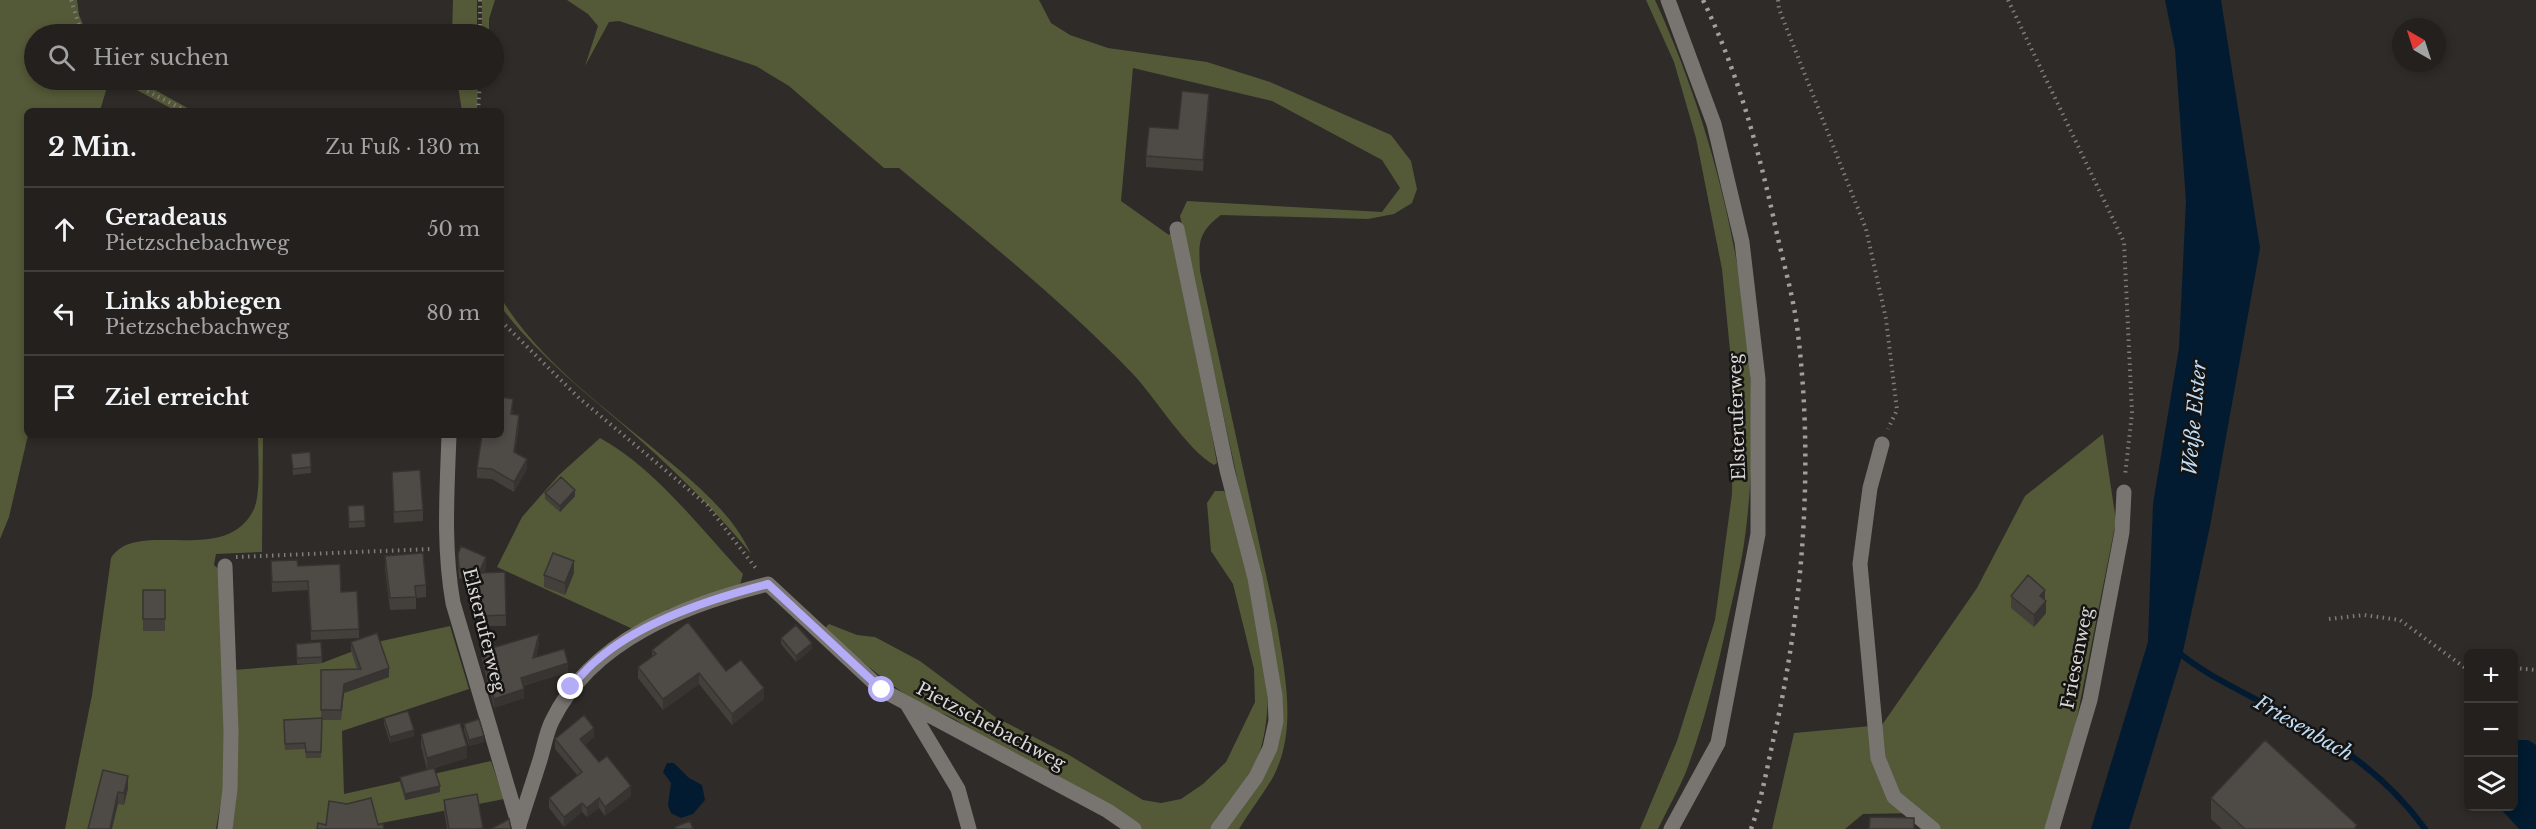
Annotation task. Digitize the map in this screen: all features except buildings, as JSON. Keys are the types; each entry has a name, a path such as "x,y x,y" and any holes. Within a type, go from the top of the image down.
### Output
{"street":[{"name":"Elsteruferweg","path":"1668,0 1717,135 1742,242 1758,379 1758,534 1718,743 1671,829"},
{"path":"1177,230 1227,470 1255,578 1275,696 1276,721 1270,748 1256,777 1218,829"},
{"name":"Elsteruferweg","path":"449,438 445,550 453,603 520,827"},
{"path":"1882,444 1870,488 1860,564 1878,758 1894,797 1933,829"},
{"name":"Friesenweg","path":"2052,829 2090,700 2121,532 2124,492"},
{"path":"225,566 231,732 230,789 225,829"},
{"path":"520,827 551,723 571,687 596,660 617,645 706,601 768,584"},
{"name":"Pietzschebachweg","path":"768,584 882,690 1108,811 1134,829"},
{"path":"908,704 958,789 969,829"}],"path":[{"path":"71,0 79,24"},
{"path":"480,0 480,24"},
{"path":"1778,0 1779,9 1866,229 1874,263 1886,318 1897,410 1882,444"},
{"path":"2008,0 2124,242 2132,413 2124,492"},
{"path":"145,90 180,108"},
{"path":"478,108 479,90"},
{"path":"504,324 579,398 707,505 768,584"},
{"path":"225,566 236,556 445,550"},
{"path":"2329,619 2364,615 2400,620 2464,666"},
{"path":"2518,668 2536,670"}],"green space":[{"path":"0,0 77,0 83,24 24,24 24,90 106,90 101,108 24,108 24,438 27,438 9,517 0,539"},
{"path":"453,0 477,0 477,24 452,24"},
{"path":"482,0 495,0 489,24 482,24"},
{"path":"567,0 1039,0 1051,23 1070,35 1108,48 1207,62 1270,82 1391,135 1411,161 1417,189 1412,203 1394,214 1368,219 1221,215 1207,227 1201,239 1200,271 1277,625 1286,683 1287,723 1280,761 1272,779 1239,829 1223,829 1273,745 1270,629 1180,216 1187,201 1382,212 1400,188 1382,160 1272,101 1133,68 1121,201 1169,235 1171,232 1211,430 1217,463 1214,465 1182,435 1132,373 1048,293 899,168 884,168 789,86 756,66 619,21 609,22 585,66 598,26 588,14"},
{"path":"1646,0 1655,0 1681,63 1704,128 1723,196 1737,266 1747,336 1752,406 1751,476 1744,544 1736,584 1714,680 1698,736 1680,786 1658,829 1640,829 1677,741 1715,620 1732,494 1733,381 1722,269 1696,138 1674,62"},
{"path":"137,90 155,90 188,108 170,108"},
{"path":"459,90 478,90 477,108 462,108"},
{"path":"504,302 518,323 559,368 709,497 737,529 751,554 721,519 673,470 558,369 504,311"},
{"path":"2103,434 2116,521 2065,778 2048,829 1937,829 1920,813 1863,814 1845,829 1772,829 1794,733 1882,725 1977,588 2025,496"},
{"path":"258,438 263,438 262,552 216,554 214,565 221,571 225,780 216,829 65,829 92,695 111,558 123,547 140,541 203,540 223,536 241,526 254,509 258,483"},
{"path":"600,438 639,465 676,500 743,574 740,585 668,609 635,630 497,567 522,517 559,475"},
{"path":"1215,491 1224,491 1228,498 1254,599 1267,670 1268,705 1263,738 1253,770 1239,793 1210,829 1140,829 970,731 957,720 917,702 881,677 824,629 829,624 857,635 875,637 920,661 995,717 1069,755 1143,800 1161,803 1181,799 1203,784 1226,762 1255,702 1254,669 1233,584 1211,551 1207,503"},
{"path":"450,626 469,689 342,731 344,794 491,761 504,799 351,829 228,829 233,670 322,663 377,642"}],"water":[{"name":"Weiße Elster","path":"2165,0 2221,0 2260,248 2210,526 2182,656 2129,829 2091,829 2148,642 2153,504 2179,348 2186,201 2175,49"},
{"path":"2518,740 2528,740 2536,745 2536,829 2519,829 2503,811 2518,811"},
{"path":"667,763 674,763 689,778 702,785 705,800 693,814 681,818 671,813 668,805 671,783 663,772"}],"waterway":[{"name":"Friesenbach","path":"2177,651 2207,673 2310,729 2352,756 2390,788 2425,829"}],"railway":[{"path":"1703,0 1736,80 1761,163 1797,326 1805,426 1803,528 1793,629 1776,728 1751,829"}],"route":[{"path":"571,687 596,660 617,645 706,601 768,584 882,690"}]}
